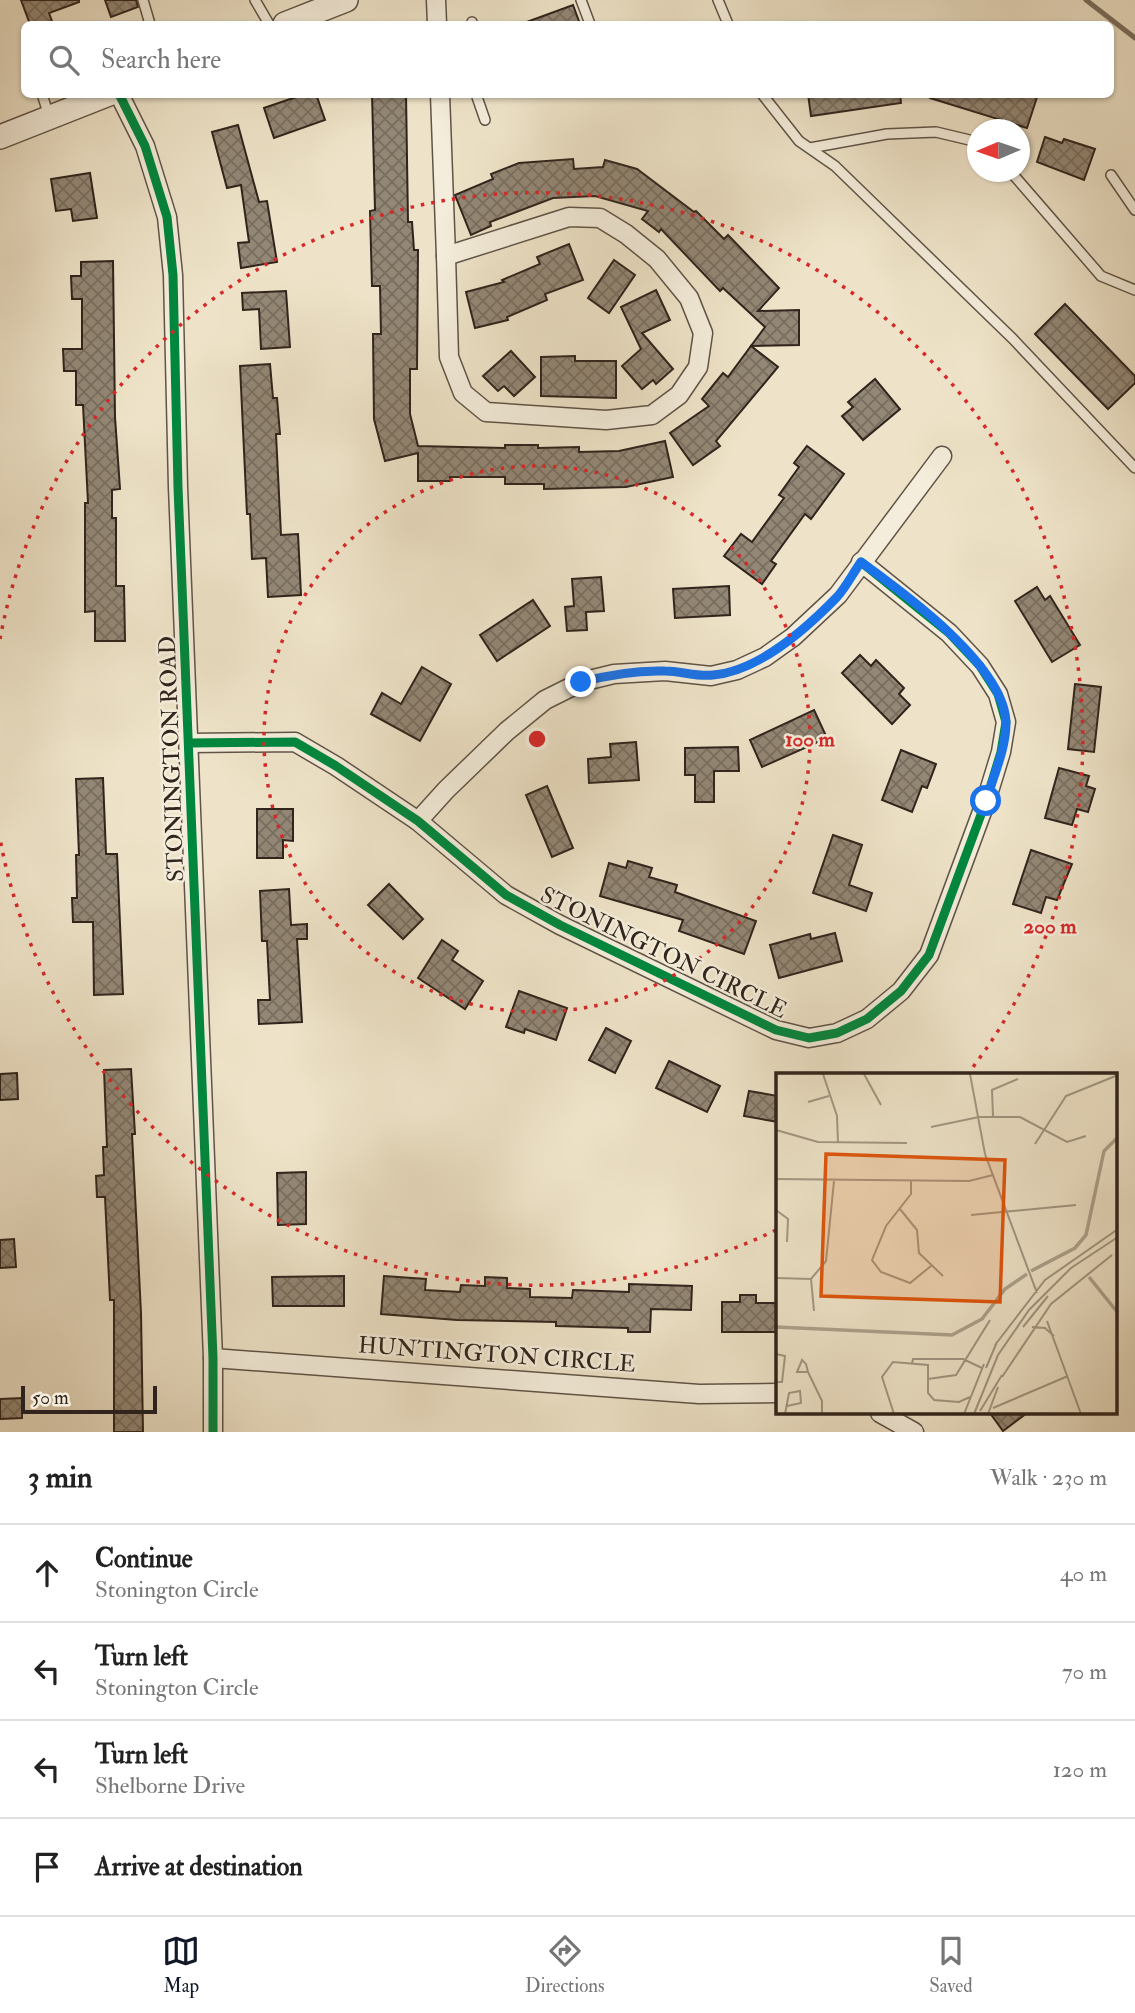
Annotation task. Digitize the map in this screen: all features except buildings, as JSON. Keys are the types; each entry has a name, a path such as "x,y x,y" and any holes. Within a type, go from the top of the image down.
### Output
{"street":[{"path":"293,21 346,0"},
{"path":"436,0 437,21"},
{"path":"0,137 99,98"},
{"name":"STONINGTON ROAD","path":"121,98 145,146 167,217 173,275 178,487 213,1357 213,1432"},
{"path":"439,98 449,358 463,393 486,412 606,420 652,415 679,395 698,367 703,333 689,298 657,259 626,234 600,218 569,217 446,256"},
{"path":"418,821 507,731 545,700 581,682 614,674 665,671 711,676 737,670 765,657 793,636 838,595 942,456"},
{"name":"STONINGTON CIRCLE","path":"190,743 295,742 418,821 506,895 560,925 775,1030 809,1038 837,1032 867,1019 901,991 929,955 986,801 1001,752 1006,722 998,694 980,666 949,633 892,584 861,562"},
{"name":"HUNTINGTON CIRCLE","path":"213,1357 699,1394 776,1393"},
{"path":"882,1414 915,1432"}],"lane":[{"path":"143,0 151,21"},
{"path":"255,0 267,21"},
{"path":"581,0 589,21"},
{"path":"718,0 727,21"},
{"path":"43,98 49,118"},
{"path":"477,98 485,120"},
{"path":"765,98 799,141 835,166 1013,339 1135,468"},
{"path":"810,148 899,133 936,132 967,139"},
{"path":"1111,175 1135,210"},
{"path":"1021,182 1101,276 1135,290"}],"waterway":[{"path":"1086,0 1113,21"},
{"path":"1114,22 1135,38"}],"cycle path":[{"path":"121,98 145,146 167,217 173,275 178,487 213,1358 213,1432"},
{"path":"189,743 295,742 418,821 506,895 560,925 776,1030 809,1038 837,1033 867,1019 901,991 929,955 986,801 1001,752 1006,722 998,694 980,666 949,633 861,562"}],"route":[{"path":"581,682 614,674 665,671 711,676 737,670 765,657 793,636 838,595 861,562 892,584 949,633 980,666 998,694 1006,722 1001,752 986,801"}]}
